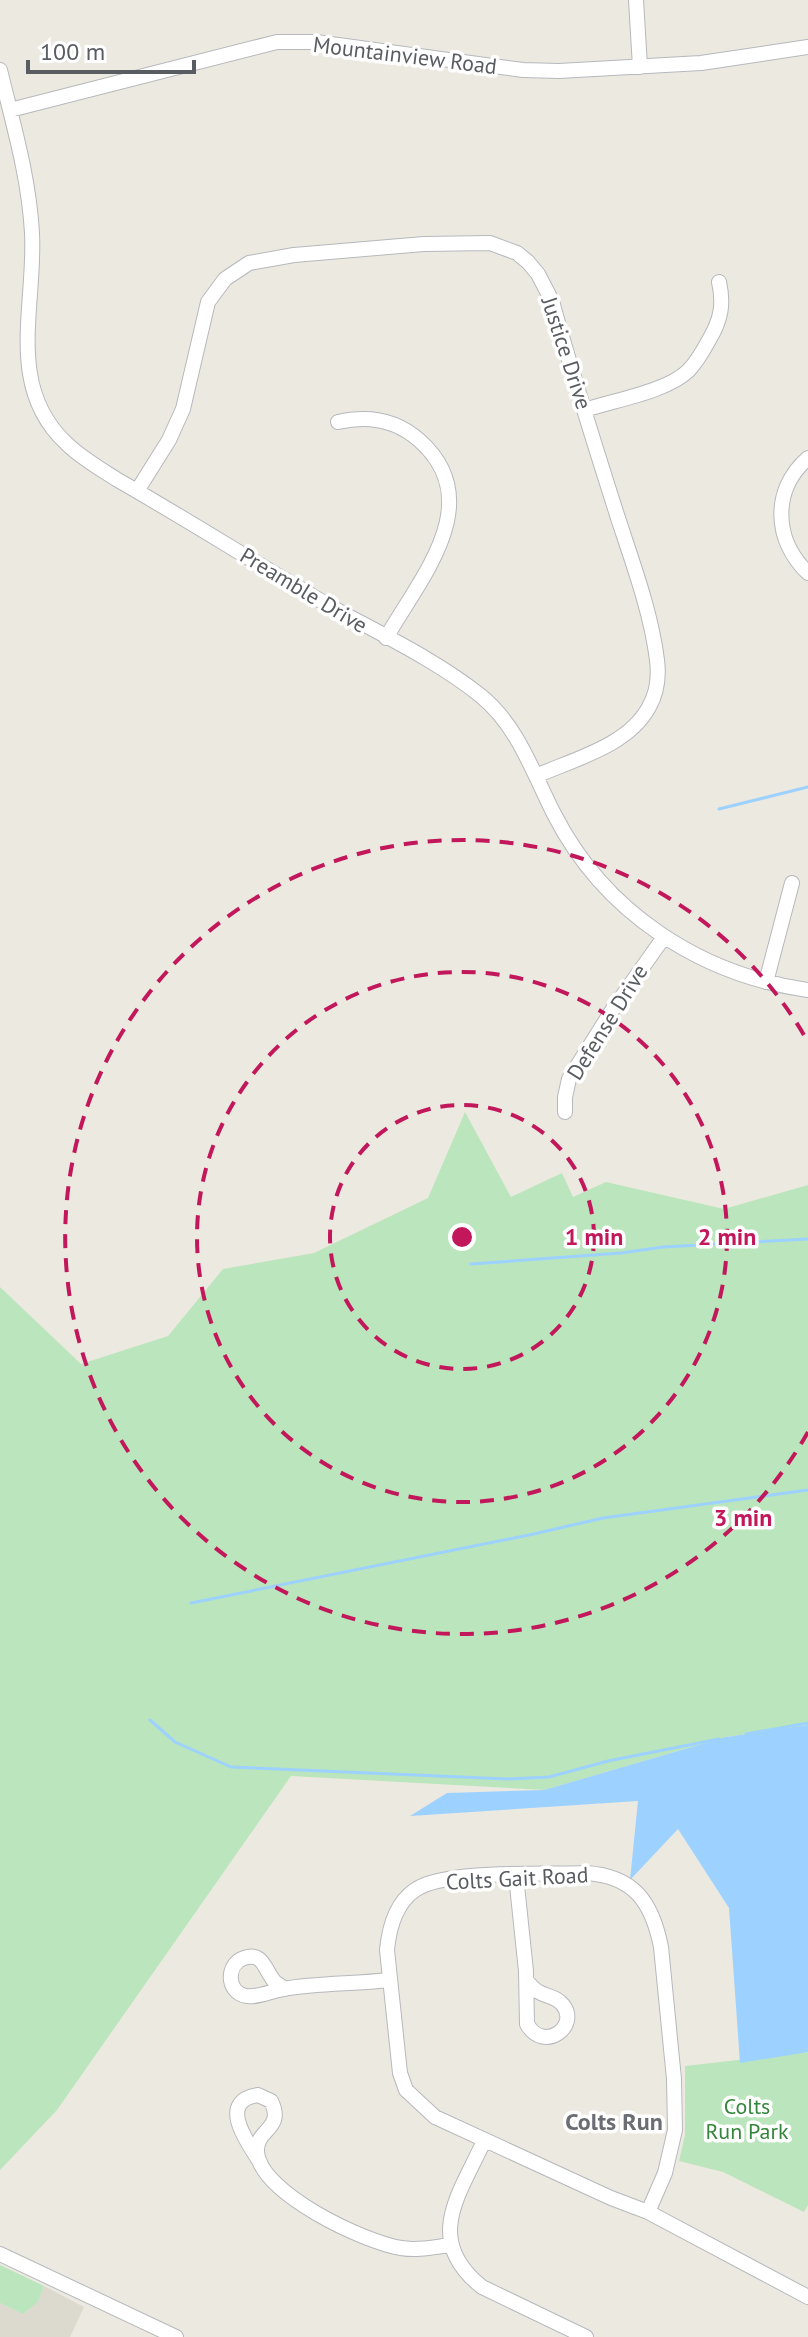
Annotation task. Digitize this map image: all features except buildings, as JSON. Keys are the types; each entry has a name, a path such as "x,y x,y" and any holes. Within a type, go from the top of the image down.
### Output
{"street":[{"path":"636,0 640,67"},
{"name":"Mountainview Road","path":"10,110 277,42 316,42 523,70 577,71 733,60 808,47"},
{"name":"Preamble Drive","path":"0,70 24,170 32,230 26,351 33,393 41,411 66,444 137,491 454,677 485,699 510,728 559,823 587,866 629,911 664,937 724,968 766,982 808,990"},
{"name":"Justice Drive","path":"137,491 169,440 183,409 208,302 225,279 249,263 264,259 459,242 490,243 517,253 528,262 546,287 651,630 658,678 649,707 630,730 606,745 536,776"},
{"path":"585,410 665,385 688,371 704,350 721,316 719,282"},
{"path":"338,422 355,418 379,419 403,429 434,455 446,481 449,509 444,538 386,638"},
{"path":"808,458 794,473 786,488 781,519 789,550 808,573"},
{"path":"766,982 792,883"},
{"name":"Defense Drive","path":"565,1112 569,1079 664,937"},
{"name":"Colts Gait Road","path":"648,2212 670,2159 675,2126 661,1947 654,1921 635,1890 614,1878 586,1873 457,1877 414,1890 397,1912 389,1933 389,1980 400,2073 406,2090 435,2117 648,2212 808,2297"},
{"path":"516,1876 527,1981"},
{"path":"285,1989 389,1980"},
{"path":"484,2141 452,2210 449,2225 451,2245 460,2265 482,2287 585,2337"},
{"path":"260,2162 276,2183 299,2203 358,2234 402,2249 451,2245"},
{"path":"0,2254 176,2337"}],"shaded area":[{"path":"44,2286 84,2307 70,2337 0,2337 0,2303 23,2314 38,2302"}],"green space":[{"path":"465,1112 511,1197 562,1173 573,1197 606,1182 724,1209 808,1185 808,1725 726,1737 544,1790 291,1776 57,2110 0,2170 0,1287 81,1364 168,1336 223,1269 314,1253 428,1198"},
{"name":"Colts Run Park","path":"808,2052 808,2205 804,2212 723,2172 679,2161 685,2135 685,2066"},
{"path":"0,2265 44,2286 38,2302 23,2314 0,2303"}],"water":[{"path":"808,1725 808,2052 740,2063 729,1908 678,1829 630,1880 638,1801 410,1816 447,1793 544,1790 726,1737"}],"waterway":[{"path":"719,809 808,787"},
{"path":"471,1264 663,1247 808,1239"},
{"path":"191,1603 603,1518 808,1490"},
{"path":"150,1720 175,1742 231,1767 507,1779 549,1777 608,1761 719,1739"},
{"path":"746,1734 808,1723"}],"district":[{"name":"Colts Run","path":"614,2122"}]}
